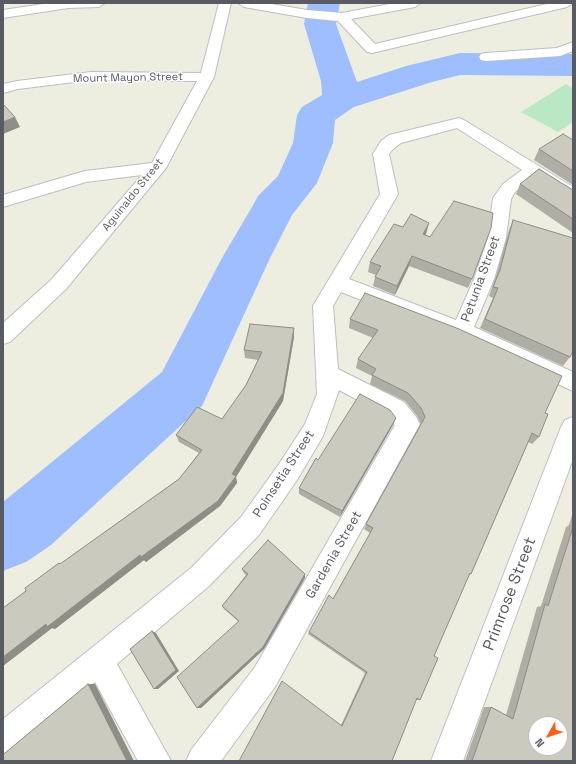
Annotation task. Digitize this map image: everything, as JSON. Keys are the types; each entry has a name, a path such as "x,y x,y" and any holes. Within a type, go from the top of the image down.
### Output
{"street":[{"path":"3,14 68,4 99,3"},
{"name":"Aguinaldo Street","path":"3,336 59,284 158,168 207,77 225,3"},
{"path":"244,3 306,14 336,17 414,3"},
{"path":"336,17 372,49 567,3"},
{"path":"486,57 560,52 573,46"},
{"name":"Mount Mayon Street","path":"3,89 17,85 91,76 207,77"},
{"name":"Poinsetia Street","path":"3,739 200,577 250,526 288,472 315,429 328,394 323,306 389,194 381,154 387,145 395,139 459,123 534,170"},
{"path":"3,201 85,177 158,168"},
{"path":"534,170 573,195"},
{"name":"Petunia Street","path":"462,331 484,279 497,238 502,198 509,188 534,170"},
{"path":"336,282 462,331 573,382"},
{"name":"Gardenia Street","path":"202,761 265,677 408,424 396,409 328,374"},
{"name":"Primrose Street","path":"447,761 573,427"},
{"path":"99,660 155,761"}],"green space":[{"path":"566,84 573,88 573,122 558,132 521,112"}],"building":[{"path":"3,104 15,117 3,122"},
{"path":"563,134 573,140 573,171 539,149"},
{"path":"539,169 573,190 573,219 520,184"},
{"path":"454,201 493,213 491,228 472,279 412,256 397,286 375,277 381,266 370,262 394,224 403,227 411,214 429,223 423,234 430,237"},
{"path":"513,220 573,238 573,351 570,357 485,319 498,288 493,287 500,270"},
{"path":"365,293 459,329 562,376 545,413 548,414 539,437 532,433 471,574 470,573 434,656 438,658 420,700 417,698 392,761 239,761 282,681 342,726 367,672 309,632 329,595 333,599 373,528 366,524 425,417 421,408 408,393 372,375 376,369 358,359 378,330 350,319"},
{"path":"250,324 294,328 283,393 232,474 236,476 218,501 141,557 140,555 47,627 46,624 3,657 3,608 26,591 25,588 59,563 60,564 179,479 202,450 176,435 197,407 222,419 246,385 262,352 244,350"},
{"path":"360,394 390,410 396,418 342,511 299,488 316,458 318,460"},
{"path":"573,527 573,761 472,761 491,707 513,719 545,604 548,606"},
{"path":"268,540 305,574 263,647 197,708 177,677 239,621 222,606 248,574 242,569"},
{"path":"152,631 176,670 154,689 130,649"},
{"path":"88,684 127,761 3,761 3,754"}],"waterway":[{"path":"324,3 320,24 339,81 341,99"},
{"path":"341,99 419,74 460,64 573,65"},
{"path":"3,539 28,523 182,389 246,258 274,207 296,183 313,143 316,115 341,99"}]}
